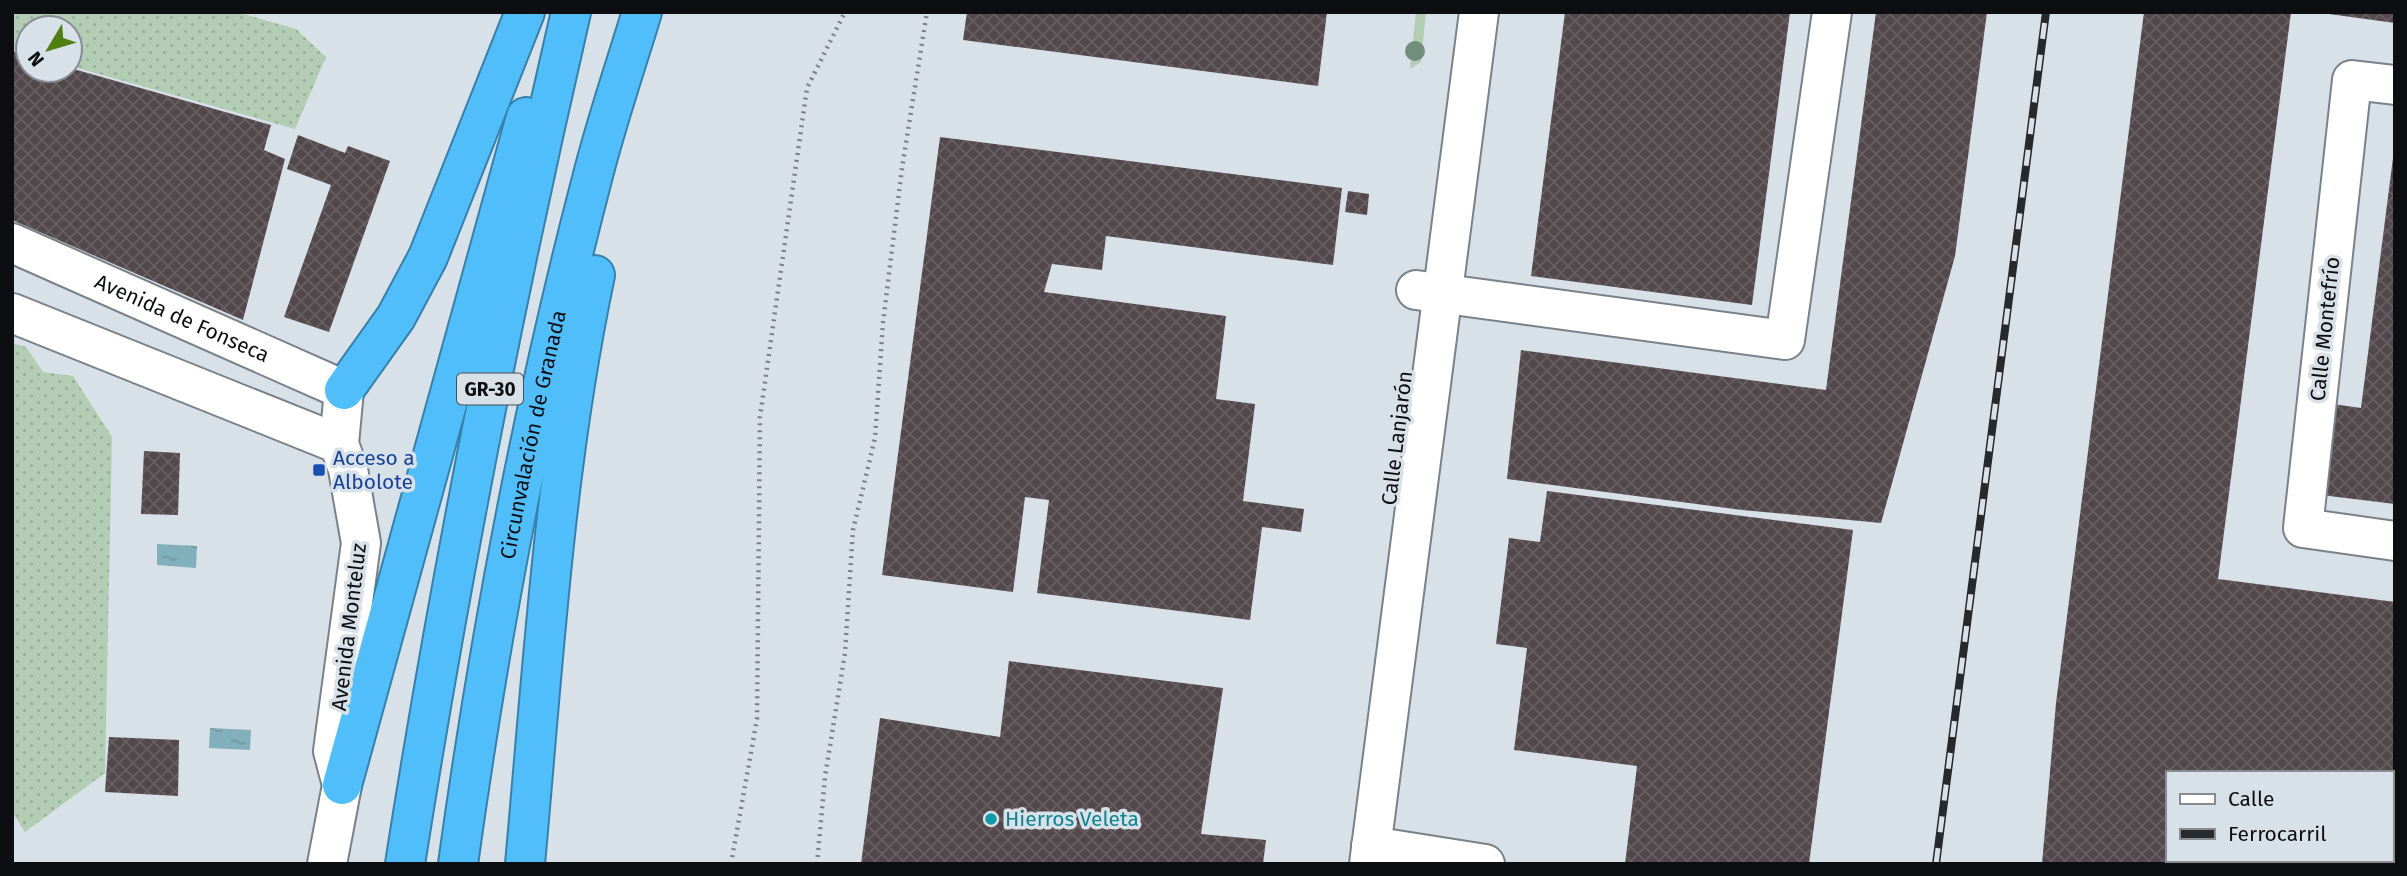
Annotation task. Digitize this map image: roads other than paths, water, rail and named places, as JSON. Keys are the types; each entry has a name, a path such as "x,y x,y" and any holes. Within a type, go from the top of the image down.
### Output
{"highway":[{"path":"344,390 396,317 428,257 525,12"},
{"name":"GR-30","path":"405,864 428,719 475,461 571,12"},
{"name":"Circunvalación de Granada","path":"458,864 479,712 517,507 593,176 642,12"},
{"path":"341,785 522,123 560,61"},
{"path":"525,864 556,519 576,365 600,250 593,176"}],"street":[{"name":"Calle Lanjarón","path":"1452,12 1428,293 1360,858 1485,864"},
{"name":"Calle Lanjarón","path":"1428,293 1479,12"},
{"path":"1428,293 1785,340 1832,12"},
{"name":"Calle Montefrío","path":"2395,85 2352,80 2303,528 2395,541"},
{"name":"Avenida de Fonseca","path":"15,251 344,390"},
{"path":"12,313 339,444"},
{"name":"Avenida Monteluz","path":"327,864 341,785 333,751 362,543 348,469 339,444 344,390"}],"water":[{"path":"157,544 197,546 196,568 157,565"},
{"path":"210,728 251,730 250,750 209,748"}],"railway":[{"path":"1936,864 2046,12"}],"place":[{"name":"Acceso a Albolote","path":"319,470"},
{"name":"Hierros Veleta","path":"991,819"}]}
